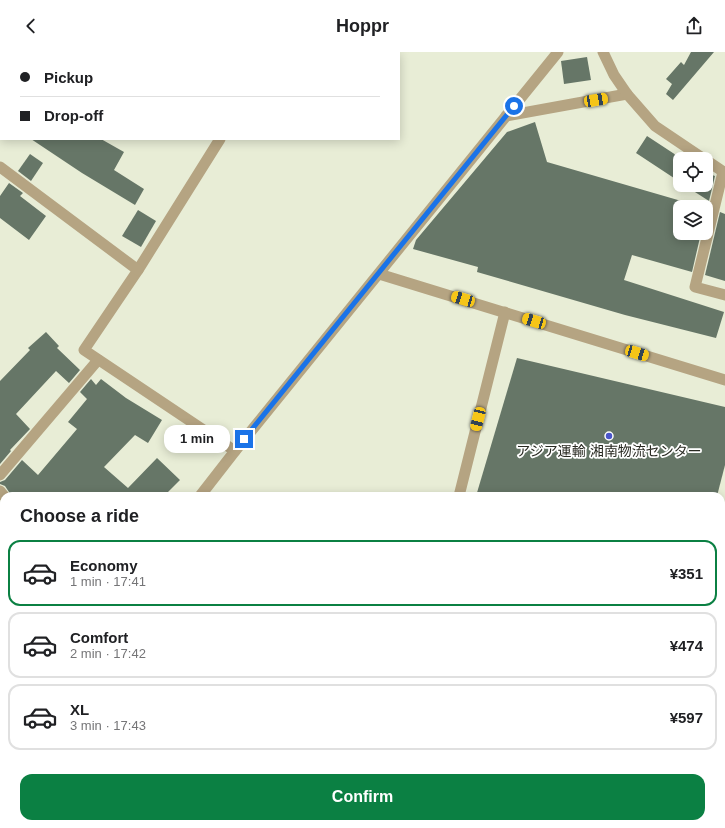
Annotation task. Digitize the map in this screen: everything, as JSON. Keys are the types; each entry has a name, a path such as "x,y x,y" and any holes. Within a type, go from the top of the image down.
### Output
{"street":[{"path":"203,492 558,52"},
{"path":"603,52 614,75 627,94 655,126 693,152"},
{"path":"506,116 627,94"},
{"path":"219,140 138,270 84,350 235,451"},
{"path":"713,165 724,173 695,287 725,295"},
{"path":"0,167 138,270"},
{"path":"379,274 725,380"},
{"path":"459,492 505,312"},
{"path":"0,475 98,360"}],"building":[{"path":"691,52 714,52 673,100 666,94 672,84 666,79 681,62 684,65"},
{"path":"587,57 591,80 564,84 561,61"},
{"path":"535,122 547,162 678,200 673,200 673,240 699,240 692,272 632,255 624,280 724,312 716,338 625,315 477,272 478,267 413,249 416,240 507,132"},
{"path":"647,136 673,153 673,177 636,153"},
{"path":"32,140 103,140 124,152 114,170 144,189 135,205 82,173"},
{"path":"30,154 43,163 31,181 18,171"},
{"path":"9,183 23,193 20,196 46,216 29,240 0,218 0,196"},
{"path":"695,192 711,192 709,200"},
{"path":"138,210 156,221 141,247 122,236"},
{"path":"720,212 725,214 725,281 705,275"},
{"path":"46,332 59,346 57,348 80,370 69,383 56,371 16,414 30,429 10,450 11,451 0,464 0,381 30,350 28,348"},
{"name":"アジア運輸 湘南物流センター","path":"517,358 725,407 725,465 718,492 477,492"},
{"path":"91,379 96,385 101,379 126,398 162,420 148,443 135,435 104,467 128,488 157,458 180,480 168,492 9,492 5,486 0,484 0,482 5,480 22,460 38,475 77,429 68,422 87,399 80,392"}],"place":[{"name":"アジア運輸 湘南物流センター","path":"609,436"}],"route":[{"path":"244,439 514,106"}]}
